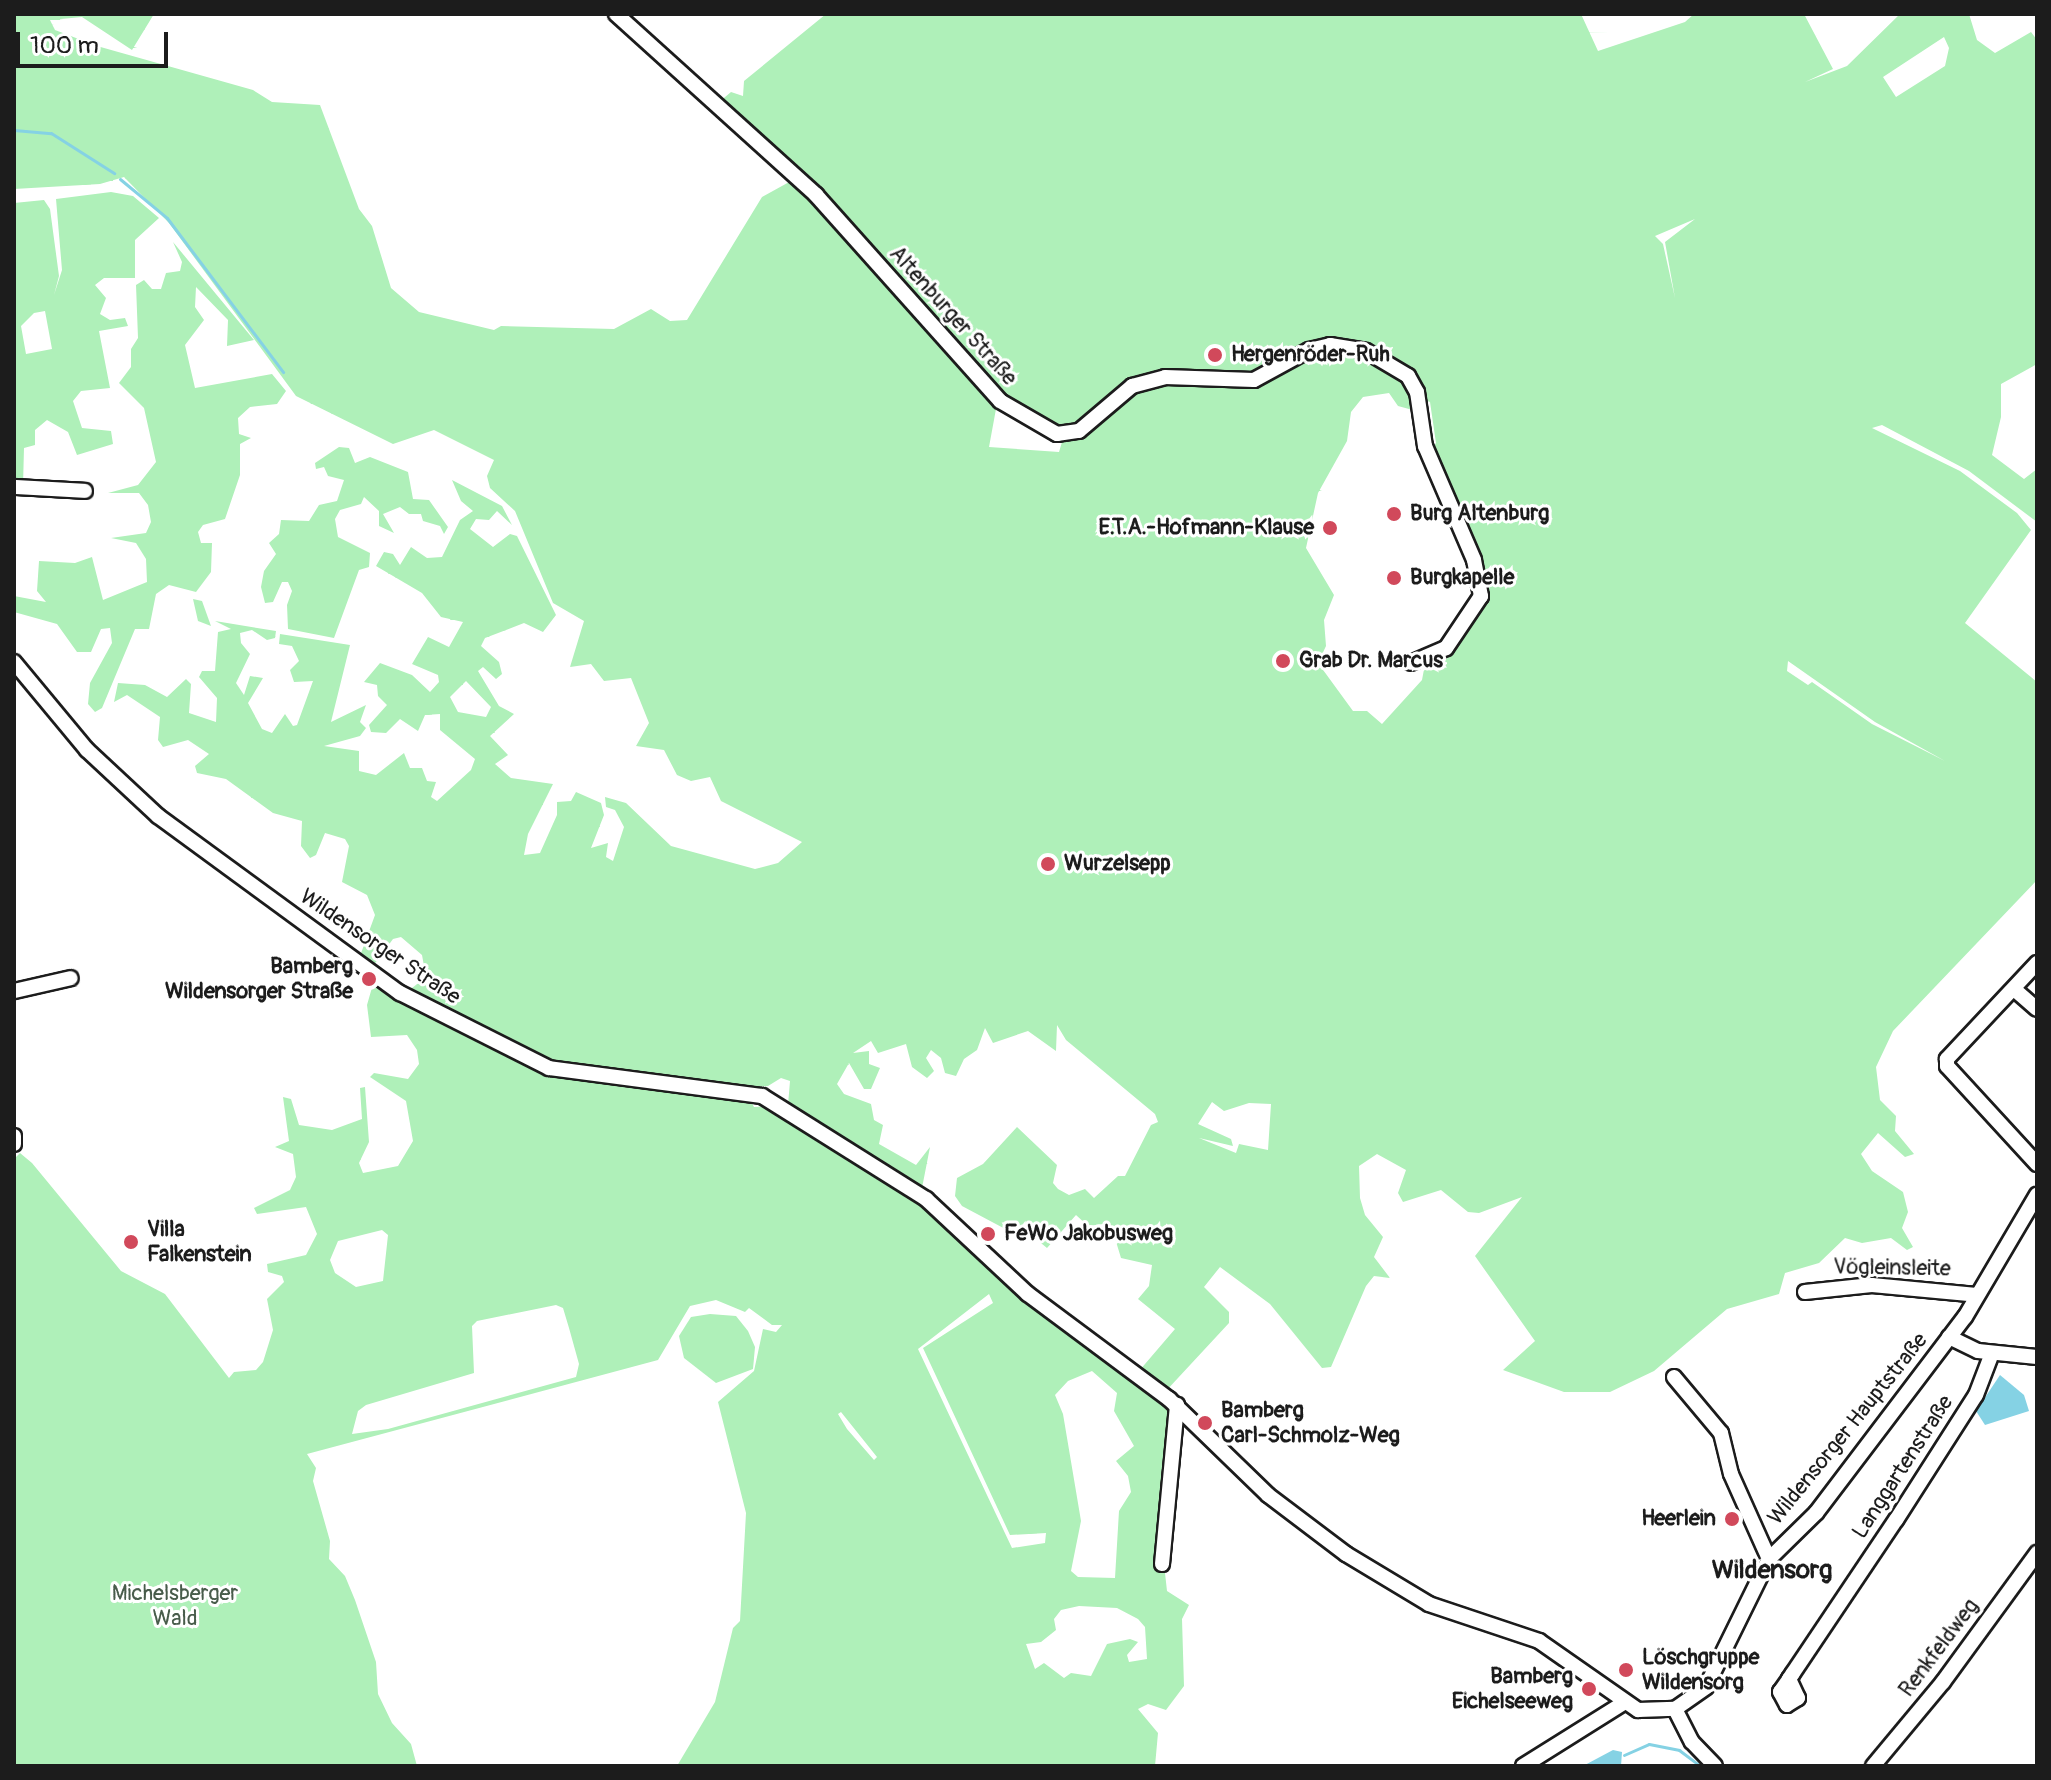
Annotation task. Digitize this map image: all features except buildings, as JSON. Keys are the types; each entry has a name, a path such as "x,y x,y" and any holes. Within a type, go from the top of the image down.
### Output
{"street":[{"name":"Altenburger Straße","path":"616,14 807,187 1000,401 1057,434 1079,431 1132,386 1165,377 1254,380 1309,350 1330,345 1355,346 1401,370 1417,392 1425,446 1481,584 1476,609 1456,637 1436,656 1411,663"},
{"path":"14,487 85,491"},
{"name":"Wildensorger Straße","path":"14,662 87,750 158,816 409,999 549,1068 762,1096 926,1199 1028,1294 1177,1405"},
{"path":"2037,963 1947,1059 1947,1066 2037,1164"},
{"path":"14,991 71,978"},
{"path":"2014,989 2037,1009"},
{"path":"14,1136 14,1144"},
{"name":"Wildensorger Hauptstraße","path":"1675,1709 1693,1700 1713,1677 1769,1559 1816,1513 1949,1337 2037,1195"},
{"name":"Vögleinsleite","path":"1805,1292 1872,1285 1977,1295"},
{"path":"1949,1337 1992,1353 2037,1357"},
{"name":"Langgartenstraße","path":"1789,1679 1976,1395 1992,1353"},
{"path":"1674,1377 1721,1433 1731,1474 1769,1559"},
{"path":"1162,1564 1177,1405"},
{"path":"1177,1405 1268,1495 1361,1565 1429,1604 1539,1641 1622,1704 1654,1713 1675,1709 1692,1742 1715,1766"},
{"name":"Renkfeldweg","path":"1873,1766 1943,1682 2037,1553"},
{"path":"1523,1766 1622,1704"}],"green space":[{"name":"Michelsberger Wald","path":"14,14 154,14 132,50 82,17 50,20 55,30 97,46 253,90 272,102 320,105 359,209 372,226 391,288 419,312 494,330 501,326 614,329 651,309 670,321 687,320 762,197 791,181 718,103 731,92 743,96 744,81 826,14 1581,14 1598,51 1685,22 1694,14 1804,14 1833,69 1805,82 1847,66 1900,14 1969,14 1977,40 1995,53 2031,32 2037,40 2037,364 2001,384 2001,417 1992,455 2024,479 2037,469 2037,522 1969,471 1882,425 1872,428 1960,471 2017,513 2031,530 1965,623 2037,682 2037,880 1893,1031 1876,1067 1880,1100 1896,1116 1895,1131 1914,1154 1905,1157 1878,1133 1861,1154 1872,1171 1903,1192 1908,1212 1902,1228 1913,1247 1907,1250 1891,1238 1862,1243 1845,1238 1819,1263 1785,1273 1779,1294 1727,1309 1654,1371 1610,1392 1564,1392 1503,1370 1535,1341 1475,1256 1522,1197 1479,1213 1468,1212 1441,1190 1403,1202 1398,1193 1406,1170 1377,1154 1359,1166 1360,1198 1365,1215 1383,1237 1374,1257 1390,1278 1374,1276 1366,1286 1331,1367 1322,1368 1270,1304 1220,1267 1204,1287 1229,1312 1229,1323 1165,1392 1139,1371 1175,1329 1138,1299 1149,1286 1152,1265 1121,1258 1114,1235 1103,1224 1088,1226 1076,1215 1047,1248 1020,1226 1009,1231 962,1206 955,1196 957,1178 983,1164 1017,1127 1057,1165 1053,1183 1058,1189 1069,1195 1085,1189 1094,1198 1118,1176 1125,1176 1151,1125 1158,1122 1155,1114 1066,1040 1057,1025 1056,1051 1028,1031 993,1043 985,1028 977,1050 964,1059 956,1076 945,1073 941,1058 931,1050 926,1058 934,1071 927,1078 912,1067 906,1044 878,1053 871,1041 853,1053 869,1051 869,1064 880,1068 871,1089 864,1089 849,1063 837,1084 844,1094 871,1104 874,1120 883,1125 879,1144 916,1165 930,1147 922,1188 991,1270 1169,1407 1157,1567 1165,1573 1167,1591 1189,1605 1182,1619 1184,1686 1166,1710 1148,1704 1138,1709 1158,1733 1155,1766 677,1766 715,1702 733,1628 740,1621 746,1513 718,1402 754,1371 763,1329 776,1332 782,1325 772,1325 749,1308 745,1312 716,1300 690,1306 658,1360 307,1454 316,1468 313,1481 330,1541 329,1559 345,1576 376,1662 378,1694 392,1723 411,1744 417,1766 14,1766 14,1159 20,1153 32,1163 121,1271 165,1294 229,1378 234,1372 256,1370 263,1362 273,1330 267,1299 284,1282 282,1276 268,1272 267,1264 306,1255 317,1234 306,1207 257,1214 254,1208 290,1190 296,1177 293,1154 275,1147 289,1141 283,1097 291,1099 299,1125 332,1130 362,1119 360,1088 365,1087 369,1142 359,1163 363,1173 398,1166 413,1141 406,1101 370,1077 374,1073 408,1079 419,1064 417,1050 407,1035 371,1037 367,1005 373,984 407,992 426,977 422,955 401,937 393,939 373,966 360,956 375,915 367,895 342,882 349,846 345,839 325,833 316,855 310,858 301,846 302,821 273,813 226,779 197,773 195,766 209,754 188,740 163,747 158,740 160,717 127,695 114,702 118,683 145,685 167,697 186,679 191,684 189,713 216,722 217,698 199,677 202,671 215,671 218,632 231,629 215,621 276,631 275,638 267,640 252,630 240,633 241,643 250,654 236,683 244,695 250,676 263,678 248,703 262,729 272,733 285,714 293,726 297,725 313,681 294,682 290,670 299,661 292,646 279,644 280,634 350,645 331,722 366,705 360,722 366,728 360,736 324,746 359,751 359,771 376,775 404,753 410,768 422,768 427,781 436,782 431,797 437,801 471,770 475,759 440,730 440,714 425,715 418,731 400,719 386,733 371,732 369,725 387,705 378,696 377,685 364,682 380,663 412,675 430,692 439,682 438,675 412,664 428,637 449,647 463,622 441,617 422,593 376,566 384,552 393,554 400,565 411,547 427,558 442,557 460,520 473,511 461,501 452,480 502,506 512,525 497,511 489,520 476,519 470,529 493,547 510,534 517,536 556,615 543,632 524,623 485,638 481,646 499,662 502,674 496,679 483,667 478,671 499,706 514,714 490,736 508,755 495,764 511,778 553,784 528,834 524,855 540,853 557,815 557,802 571,801 576,792 601,803 604,815 591,848 608,843 606,857 613,861 624,827 615,810 606,807 605,797 626,803 671,846 755,869 778,863 802,842 721,801 710,777 691,781 677,775 664,750 636,746 649,723 631,678 604,681 591,664 570,667 584,621 553,603 515,511 490,488 487,476 494,460 434,430 393,444 296,396 169,223 124,177 100,184 14,189","holes":["1944,37 1949,48 1945,66 1896,97 1883,77","1695,219 1665,242 1675,298 1663,244 1655,236","1389,393 1398,406 1420,412 1425,400 1430,402 1436,443 1432,449 1482,599 1441,668 1436,670 1432,660 1425,664 1422,680 1382,724 1367,711 1353,711 1318,663 1326,646 1324,620 1334,595 1306,548 1318,493 1347,441 1351,412 1363,397","996,409 1062,442 1059,452 989,447","1788,661 1875,722 1945,761 1872,724 1812,682 1808,685 1787,671","466,681 491,707 486,717 458,712 450,697","781,1078 790,1081 788,1105 754,1107 744,1088 768,1086","1212,1102 1224,1111 1249,1103 1271,1104 1268,1150 1239,1144 1236,1153 1199,1138 1233,1146 1231,1139 1198,1124","382,1230 388,1235 383,1281 356,1287 335,1273 330,1260 338,1241","989,1294 993,1303 923,1348 1010,1535 1046,1533 1045,1543 1012,1548 918,1349","556,1305 563,1308 579,1364 576,1377 388,1429 352,1434 358,1411 366,1405 474,1373 472,1326 477,1321","1092,1371 1117,1393 1114,1411 1134,1446 1116,1461 1128,1476 1131,1492 1119,1511 1115,1578 1078,1577 1071,1571 1081,1521 1063,1414 1055,1395 1068,1381","841,1412 877,1457 874,1460 847,1429 838,1414","1079,1606 1117,1608 1138,1619 1145,1627 1147,1659 1129,1662 1127,1655 1138,1642 1130,1639 1107,1644 1091,1676 1071,1673 1064,1678 1044,1663 1035,1669 1026,1644 1041,1642 1056,1630 1054,1619 1061,1610"]},
{"path":"111,192 133,196 159,218 135,240 135,278 104,278 95,285 106,298 100,314 110,320 125,318 128,326 99,331 110,388 81,391 73,401 82,428 111,431 113,444 77,455 68,432 47,420 35,430 35,445 24,448 23,486 14,485 14,203 44,200 50,209 59,276 54,295 62,270 56,199","holes":["45,311 52,349 26,354 21,326 34,313"]},
{"path":"173,242 254,340 227,346 228,320 196,287 195,307 204,320 185,345 195,388 272,374 286,391 277,404 250,407 238,418 239,434 251,438 240,444 240,475 225,519 203,525 198,532 201,543 212,543 211,572 196,592 169,585 156,594 149,629 135,629 102,708 95,712 88,704 90,683 112,643 110,628 101,629 91,652 77,652 57,624 14,612 14,596 46,602 37,591 39,561 75,563 92,557 103,600 147,582 146,559 136,543 111,538 146,533 151,522 148,505 139,493 108,493 138,485 156,462 144,408 119,383 131,367 131,349 138,338 136,285 144,280 152,289 161,289 166,273 180,271 182,262"},
{"path":"339,447 349,448 355,463 370,457 408,472 413,499 429,500 448,527 444,534 440,526 423,521 421,514 409,514 400,507 383,514 394,533 379,526 379,511 364,497 361,504 340,510 335,519 338,537 370,553 369,567 359,570 334,638 288,629 287,605 292,591 288,582 282,582 273,602 265,603 261,587 264,571 276,554 269,543 279,534 281,520 309,521 319,505 337,501 344,480 328,476 324,467 316,469 315,463"},
{"path":"193,599 202,601 211,626 198,621"},
{"path":"710,1314 736,1316 748,1331 755,1347 753,1369 716,1383 684,1358 679,1336 691,1317"}],"water":[{"path":"2000,1375 2024,1395 2029,1411 1985,1425 1976,1411"},
{"path":"1613,1750 1622,1752 1621,1766 1583,1766"}],"waterway":[{"path":"14,130 51,133 114,173"},
{"path":"120,179 167,218 283,372"},
{"path":"1624,1755 1649,1744 1679,1750 1700,1766"}],"place":[{"name":"Hergenröder-Ruh","path":"1215,355"},
{"name":"Burg Altenburg","path":"1394,514"},
{"name":"E.T.A.-Hofmann-Klause","path":"1330,528"},
{"name":"Burgkapelle","path":"1394,578"},
{"name":"Grab Dr. Marcus","path":"1283,661"},
{"name":"Wurzelsepp","path":"1048,864"},
{"name":"Bamberg Wildensorger Straße","path":"369,979"},
{"name":"FeWo Jakobusweg","path":"988,1234"},
{"name":"Villa Falkenstein","path":"131,1242"},
{"name":"Bamberg Carl-Schmolz-Weg","path":"1205,1423"},
{"name":"Heerlein","path":"1732,1519"},
{"name":"Löschgruppe Wildensorg","path":"1626,1670"},
{"name":"Bamberg Eichelseeweg","path":"1589,1689"}],"district":[{"name":"Wildensorg","path":"1772,1571"}]}
